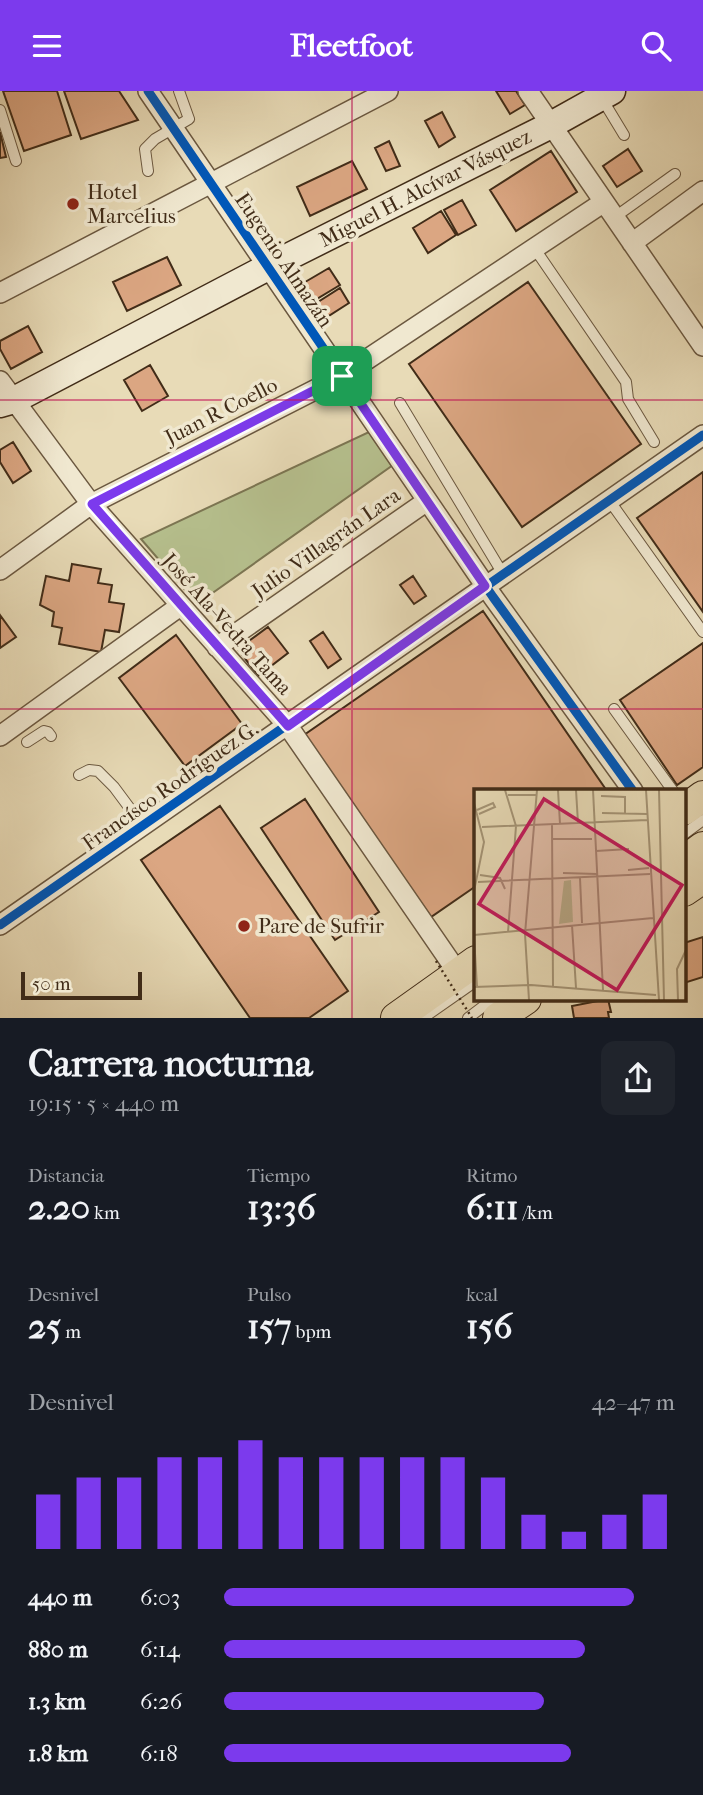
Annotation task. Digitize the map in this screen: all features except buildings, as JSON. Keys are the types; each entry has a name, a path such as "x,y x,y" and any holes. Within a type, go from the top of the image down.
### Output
{"main road":[{"path":"686,860 703,847"},
{"path":"686,890 703,878"},
{"path":"396,1018 461,969"},
{"path":"482,1018 502,1001"},
{"path":"498,1018 523,1001"}],"street":[{"name":"Eugenio Almazán","path":"148,91 485,586 632,789"},
{"path":"0,293 388,91"},
{"path":"528,91 632,243 696,321 703,346"},
{"name":"Miguel H. Alcívar Vásquez","path":"4,400 551,125 606,94"},
{"path":"632,243 703,191"},
{"name":"Juan R Coello","path":"0,570 92,504 342,376 534,249 610,210"},
{"name":"José Ala-Vedra Tama","path":"4,400 180,606 288,726 461,969"},
{"name":"Francísco Rodríguez G.","path":"0,925 703,435"},
{"name":"Julio Villagrán Lara","path":"217,647 427,501"},
{"path":"0,736 180,606"}],"lane":[{"path":"148,171 145,149 151,142 187,122 190,116 179,91"},
{"path":"606,94 624,135"},
{"path":"0,110 16,161"},
{"path":"610,210 676,174"},
{"path":"534,249 626,381 628,399 654,442"},
{"path":"400,403 503,574"},
{"path":"609,500 703,632"},
{"path":"614,709 673,789"},
{"path":"27,742 44,731 48,731 51,736"},
{"path":"79,775 89,770 98,771 114,787 143,826"},
{"path":"423,1018 461,969"},
{"path":"470,1018 491,1001"}],"path":[{"path":"461,969 470,1018"}],"green space":[{"path":"369,432 393,465 197,604 141,539"}],"cycle path":[{"path":"148,91 493,597 632,789"},
{"path":"0,925 703,435"}],"place":[{"name":"Hotel Marcelius","path":"73,204"},
{"name":"Pare de Sufrir","path":"244,926"}],"route":[{"path":"342,376 485,586 288,726 92,504 342,376"}]}
